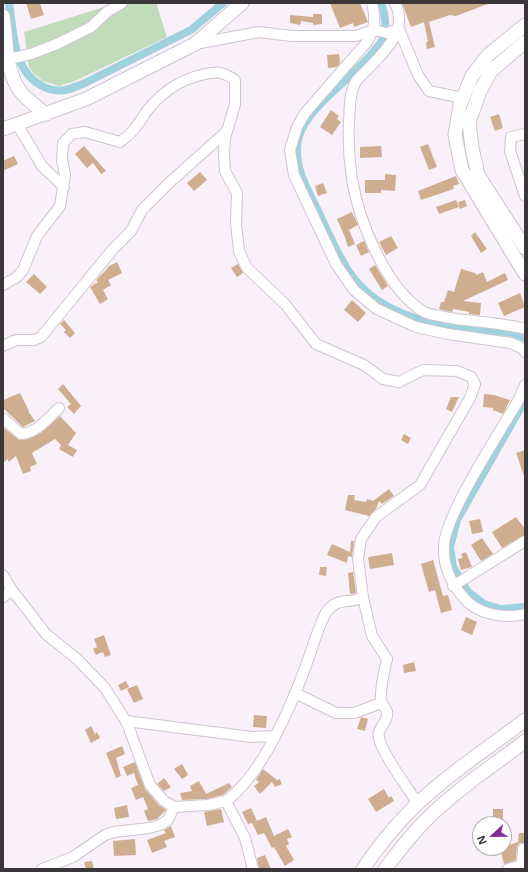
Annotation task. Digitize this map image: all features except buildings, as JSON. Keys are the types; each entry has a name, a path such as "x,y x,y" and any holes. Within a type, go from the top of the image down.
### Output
{"main road":[{"path":"3,129 86,99 196,44 242,3"},
{"path":"3,16 15,57 14,81 20,91 46,114"},
{"path":"525,25 488,55 472,76 463,98 455,135 462,170 525,274"},
{"path":"525,42 491,71 480,91 469,122 472,148 478,175 525,248"},
{"path":"363,869 378,847 418,804 454,774 525,720"},
{"path":"385,869 403,844 429,817 461,789 525,741"}],"street":[{"path":"15,57 57,44 92,27 107,12 122,3"},
{"path":"372,3 381,32"},
{"path":"395,3 397,7 399,29 418,75 429,91 463,98"},
{"path":"196,44 259,32 292,36 356,36 399,29"},
{"path":"399,29 391,43 356,82 350,94 348,145 352,180 367,230 383,267 407,299 425,313 468,322 510,325 525,329"},
{"path":"381,32 367,42 305,113 297,127 290,150 294,175 336,264 354,290 377,309 416,327 448,334 511,343 523,349 525,352"},
{"path":"3,285 17,277 23,270 37,236 60,206 64,187 63,144 72,134 85,132 120,142 132,133 150,107 169,88 191,77 209,73 224,72 235,80 235,104 227,132 224,153 225,171 237,192 236,223 240,251 247,268 285,304 316,344 364,365 383,379 399,382 423,370 457,371 471,377 475,384 470,398 420,485 376,517 361,539 358,559 363,597 372,636 387,659 383,678 381,703 387,712 387,718 379,731 378,738 418,804"},
{"path":"17,124 42,166 64,187"},
{"path":"3,346 16,340 34,340 40,337 113,249 131,231 142,210 169,183 227,132"},
{"path":"525,134 511,137 510,151 525,196"},
{"path":"525,385 521,403 461,500 447,531 444,547 447,570 458,583 468,603 488,614 513,617 525,614"},
{"path":"3,419 21,434 27,434 37,428 59,408"},
{"path":"458,583 525,541"},
{"path":"3,575 12,590 46,634 78,659 105,688 126,721 150,785 164,801 174,807 208,806 226,801 240,791 275,736 295,693 326,612 339,601 358,600 363,597"},
{"path":"3,597 12,590"},
{"path":"295,693 336,713 354,713 381,703"},
{"path":"126,721 252,737 275,736"},
{"path":"226,801 245,838 253,869"},
{"path":"42,869 73,857 105,835 114,832 160,825 168,820 174,807"},
{"path":"508,869 523,865 523,849"}],"green space":[{"path":"117,3 156,3 167,37 75,81 59,86 43,81 34,74 29,67 24,32"}],"waterway":[{"path":"9,3 16,51 20,62 26,72 34,80 51,90 67,90 83,84 191,30 223,3"},
{"path":"381,3 385,25 382,42 365,61 322,102 304,125 299,136 297,146 297,156 301,175 340,257 349,272 364,290 382,303 402,313 424,320 469,329 513,333 525,338"},
{"path":"525,400 457,520 450,547 453,567 468,592 484,604 501,609 525,607"}]}
